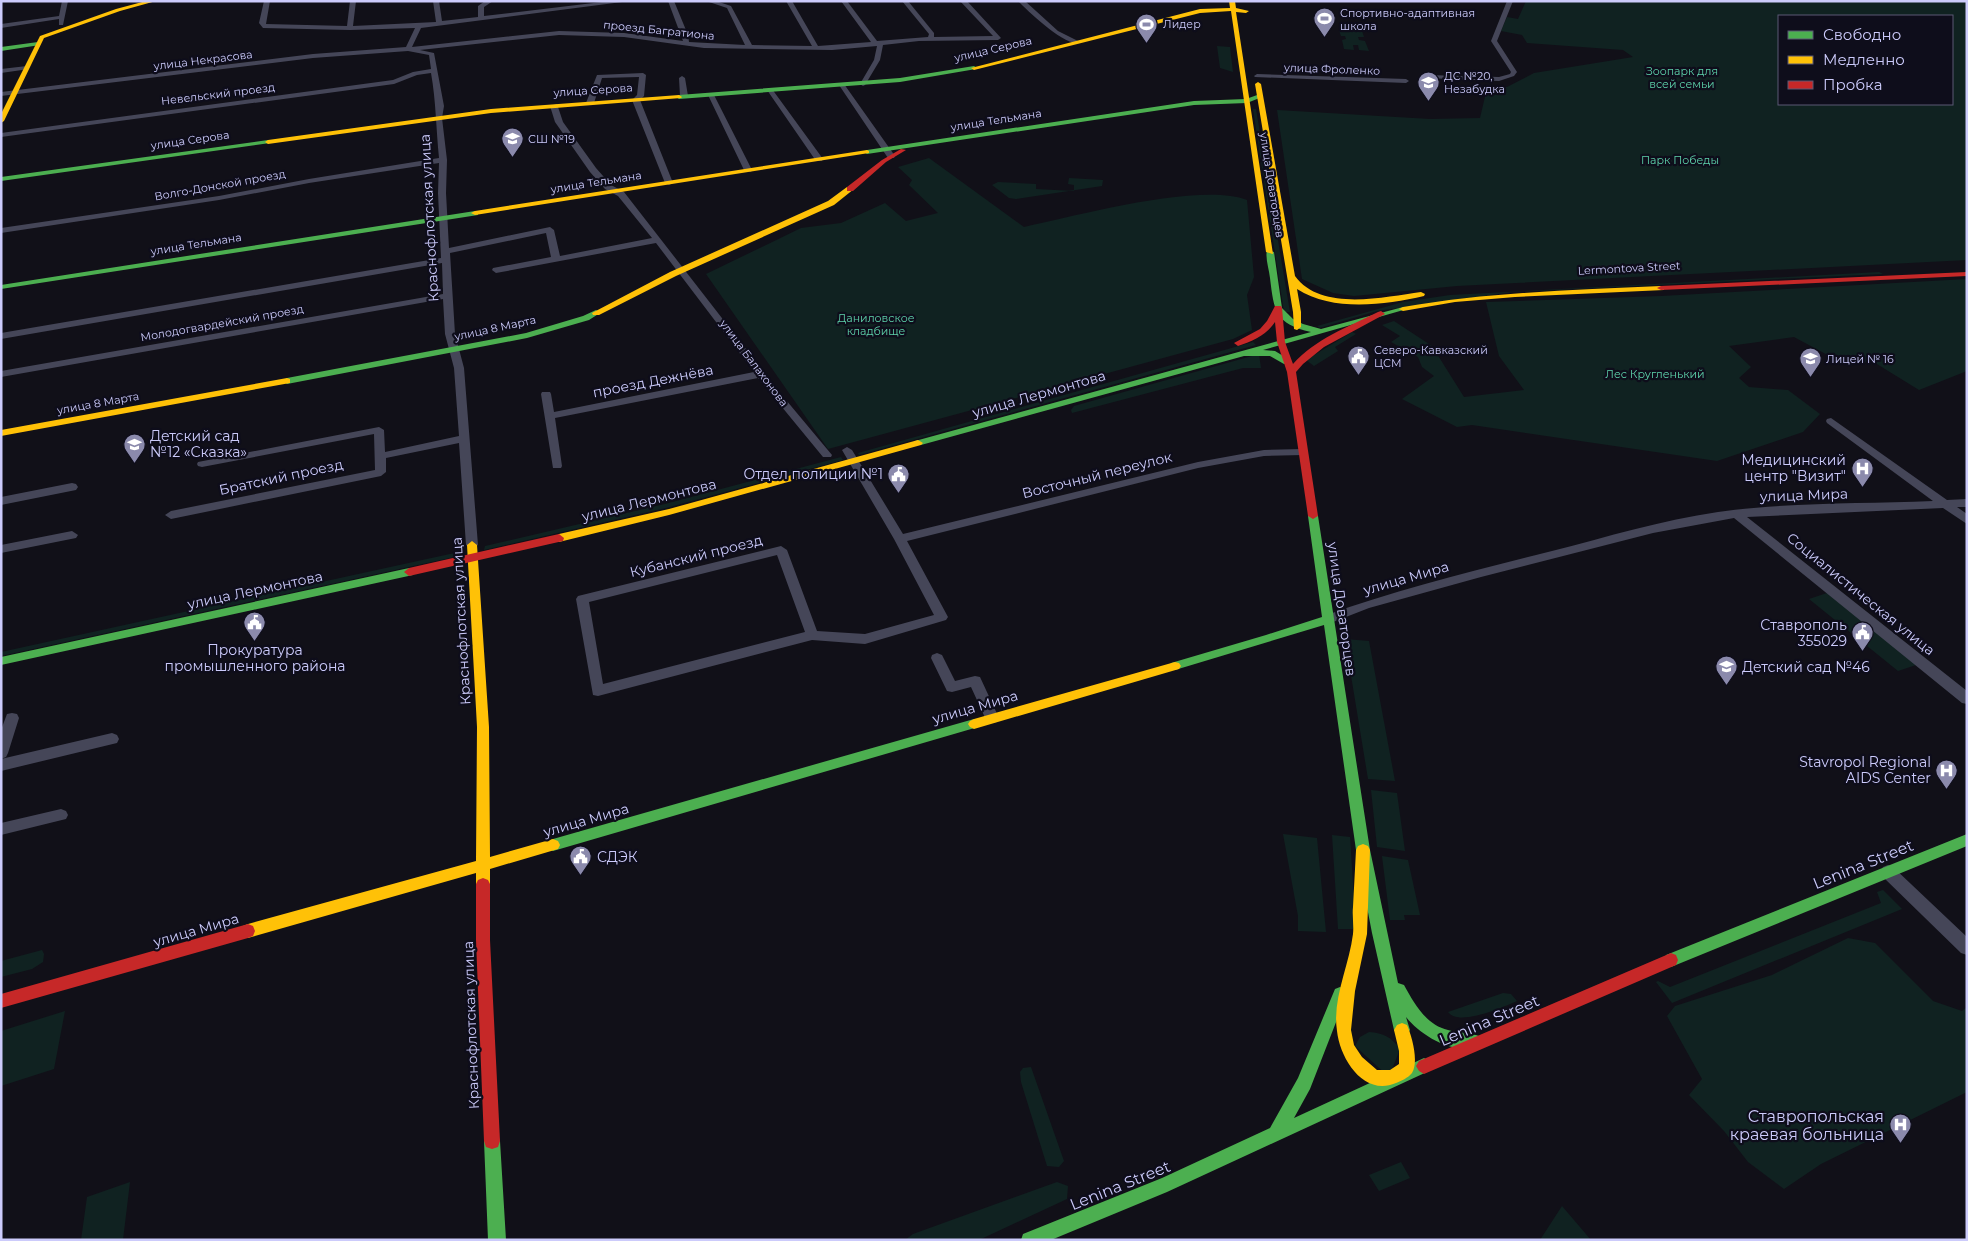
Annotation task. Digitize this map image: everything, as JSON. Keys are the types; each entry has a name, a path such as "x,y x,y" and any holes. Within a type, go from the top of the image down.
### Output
{"main road":[{"path":"1,120 42,37 62,23 153,1"},
{"name":"улица Серова","path":"1,179 491,111 863,84 974,68 1228,5 1238,10"},
{"name":"улица Серова","path":"1192,14 1218,15 1238,10"},
{"name":"улица Доваторцев","path":"1238,10 1242,70 1252,100 1290,275 1297,332 1289,367"},
{"path":"1,49 38,44"},
{"path":"1242,70 1255,69"},
{"name":"улица Доваторцев","path":"1255,69 1252,100 1280,337 1289,367 1303,452 1364,850 1406,1051 1406,1068 1396,1078 1384,1080 1365,1072 1353,1059 1345,1044 1342,1030 1360,935 1360,900 1364,850"},
{"name":"улица Тельмана","path":"1,287 819,159 889,152 955,139 1213,100 1238,94 1252,100"},
{"name":"улица Тельмана","path":"1213,100 1234,104 1252,100"},
{"name":"улица 8 Марта","path":"1,433 454,350 527,335 586,318 681,270 840,199 889,152"},
{"name":"Lermontova Street","path":"1297,332 1399,299 1448,292 1967,264"},
{"path":"1880,269 1892,277"},
{"name":"Lermontova Street","path":"1297,332 1327,329 1432,302 1483,297 1967,274"},
{"path":"1290,275 1304,292 1320,299 1335,300 1448,292"},
{"path":"1278,308 1297,332"},
{"path":"1240,348 1267,330 1272,324 1278,308"},
{"name":"Lermontova Street","path":"1289,367 1337,336 1381,314"},
{"name":"улица Лермонтова","path":"1,661 473,558 669,512 854,461 1297,332"},
{"path":"1240,348 1268,352 1282,357 1289,367"},
{"name":"улица Лермонтова","path":"949,422 1240,348"},
{"path":"823,457 852,448"},
{"name":"Краснофлотская улица","path":"472,544 483,727 482,865 484,974 497,1240"},
{"name":"улица Мира","path":"1,1001 1268,639 1328,619"},
{"name":"Lenina Street","path":"1029,1240 1168,1184 1396,1078 1651,968 1967,840"},
{"name":"улица Доваторцев","path":"1276,1134 1292,1110 1305,1083 1353,964"},
{"path":"1387,965 1416,1021 1433,1033 1455,1042 1480,1041"}],"street":[{"path":"1,26 62,23 65,1"},
{"path":"128,7 141,1"},
{"path":"267,1 263,26 350,28 419,26 627,1"},
{"path":"350,28 353,1"},
{"path":"436,1 439,24"},
{"path":"481,18 481,6 490,1"},
{"path":"551,1 555,18"},
{"path":"671,1 685,35 686,43"},
{"path":"709,1 728,7 749,46"},
{"path":"789,1 815,46"},
{"path":"844,1 881,50 863,84"},
{"path":"905,1 932,34 931,39"},
{"name":"проезд Багратиона","path":"408,50 559,33 624,35 704,46 815,46 832,48 899,40 998,38 963,1"},
{"path":"1021,1 1056,32 1077,42"},
{"path":"1427,77 1499,79 1512,75 1514,72 1494,41 1510,1"},
{"path":"557,25 559,33"},
{"path":"408,50 419,26"},
{"name":"Краснофлотская улица","path":"408,50 432,54 440,106 438,118 443,160 443,219 447,296 450,334 459,368 472,544"},
{"name":"улица Некрасова","path":"1,94 313,56 408,50"},
{"path":"1,71 27,68"},
{"name":"улица Фроленко","path":"1255,69 1406,81"},
{"name":"Невельский проезд","path":"1,135 394,82 416,73 435,70"},
{"path":"590,103 599,76 643,75 640,96 636,100 669,183"},
{"path":"682,78 684,96"},
{"path":"842,85 889,152"},
{"path":"770,90 819,159"},
{"path":"712,94 748,170"},
{"name":"улица Балахонова","path":"554,106 559,122 593,170 614,191 621,194 658,240 823,457"},
{"name":"Волго-Донской проезд","path":"1,231 209,200 443,160"},
{"name":"Молодогвардейский проезд","path":"1,336 445,256 550,230 556,259"},
{"path":"496,270 658,240"},
{"name":"Молодогвардейский проезд","path":"1,374 447,296"},
{"name":"проезд Дежнёва","path":"550,416 761,374"},
{"path":"546,394 557,466"},
{"path":"1831,421 1967,520"},
{"name":"Братский проезд","path":"171,515 381,472 379,430 202,464"},
{"path":"381,456 465,438"},
{"path":"812,635 865,639 942,617 900,539 854,461 852,448"},
{"name":"Восточный переулок","path":"900,539 1198,465 1264,453 1303,452"},
{"path":"1,501 72,487"},
{"name":"улица Мира","path":"1328,619 1366,605 1653,529 1736,514 1967,503"},
{"name":"Социалистическая улица","path":"1736,514 1967,698"},
{"path":"1,549 72,535"},
{"name":"Кубанский проезд","path":"781,550 812,635 598,691 582,599 781,550"},
{"path":"937,658 952,687 975,681 992,718"},
{"path":"1,753 12,718"},
{"path":"1,766 112,739"},
{"path":"1,828 61,815"},
{"path":"1888,872 1967,948"}],"green space":[{"name":"Парк Победы","path":"1526,1 1967,1 1967,260 1457,286 1354,296 1333,293 1302,279 1277,110 1430,119 1480,118 1487,88 1507,87 1534,73 1633,57 1623,50 1527,43 1522,35 1501,31 1507,17 1518,19"},
{"path":"1339,30 1362,31 1364,37 1358,37 1359,40 1365,41 1369,51 1359,50 1358,45 1353,45 1354,50 1344,49 1342,40 1346,39 1345,36 1341,36"},
{"path":"1217,46 1230,47 1233,72 1220,68"},
{"path":"1253,109 1256,109 1290,312 1284,312"},
{"name":"Даниловское кладбище","path":"929,158 1024,227 1105,209 1169,198 1200,195 1226,196 1247,200 1254,277 1247,295 1252,330 1233,339 828,449 706,274 801,228 841,223 885,203 906,221 938,213 909,185 912,180 898,167"},
{"path":"1069,178 1103,180 1102,186 1074,190 1074,185 1068,184"},
{"path":"998,182 1036,184 1036,189 1070,191 1016,199 1009,198 992,185"},
{"path":"1879,272 1883,274 1513,292 1377,311 1320,328 1317,326 1403,302 1450,295"},
{"name":"Лес Кругленький","path":"1967,279 1967,371 1919,390 1872,361 1848,366 1794,337 1729,346 1751,367 1739,378 1749,387 1788,390 1820,414 1803,432 1717,461 1472,425 1457,427 1402,399 1434,376 1422,367 1418,357 1391,342 1400,336 1382,325 1394,321 1432,346 1464,397 1524,390 1499,356 1486,302 1661,296"},
{"path":"1352,332 1356,334 1335,347 1338,351 1314,366 1306,360"},
{"path":"1253,342 1256,345 859,455 858,453"},
{"path":"1259,354 1261,368 1243,368 1072,413 1071,410 1074,406"},
{"path":"841,457 843,460 666,508 484,550 485,546 665,504"},
{"path":"459,552 459,556 1,656 1,652"},
{"path":"1827,593 1916,665 1898,671 1809,599"},
{"path":"1345,639 1369,641 1395,781 1368,779"},
{"path":"1371,790 1397,793 1405,851 1377,847"},
{"path":"1283,834 1317,838 1326,932 1298,931 1298,916"},
{"path":"1332,835 1350,837 1356,929 1338,929"},
{"path":"1382,856 1408,860 1420,915 1404,915 1405,920 1390,920"},
{"path":"1883,890 1902,909 1672,1003 1656,982 1658,981 1670,987 1881,903 1877,892"},
{"path":"1848,938 1875,943 1933,1001 1962,1011 1967,1007 1967,1092 1821,1164 1784,1189 1748,1162 1724,1131 1689,1095 1702,1079 1667,1016 1675,1006 1772,975"},
{"path":"42,950 44,954 43,962 32,969 1,977 1,961"},
{"path":"1503,993 1511,994 1517,1001 1471,1017 1454,1016 1448,1012"},
{"path":"65,1011 54,1069 1,1086 1,1031"},
{"path":"1369,1032 1387,1036 1400,1049 1389,1077 1355,1046 1360,1037"},
{"path":"1031,1067 1064,1161 1059,1167 1047,1166 1021,1082 1020,1072 1023,1068"},
{"path":"1401,1162 1410,1178 1379,1191 1369,1175"},
{"path":"130,1182 123,1240 81,1240 87,1197"},
{"path":"1057,1182 1068,1186 1067,1199 979,1240 905,1240 913,1234"},
{"path":"1562,1206 1591,1240 1540,1240"}],"traffic: fast":[{"path":"1,49 38,44"},
{"path":"679,97 900,80 974,68"},
{"path":"867,152 1194,103 1247,101 1260,96"},
{"path":"1,179 268,142"},
{"path":"1,287 475,213"},
{"path":"1270,252 1278,308 1294,324 1317,330"},
{"path":"918,443 1403,309"},
{"path":"287,381 527,335 586,318 596,313"},
{"path":"1243,353 1272,353 1287,362"},
{"path":"1313,516 1363,850 1379,933 1402,1030"},
{"path":"1,661 409,572"},
{"path":"1175,666 1328,619"},
{"path":"553,845 974,724"},
{"path":"1671,960 1967,840"},
{"path":"1399,990 1412,1013 1428,1029 1447,1038 1474,1041"},
{"path":"1276,1134 1304,1083 1340,994"},
{"path":"1029,1240 1167,1184 1424,1066"},
{"path":"492,1141 497,1240"}],"traffic: slow":[{"path":"1,121 42,37 118,10 153,1"},
{"path":"1232,1 1270,252"},
{"path":"974,68 1200,11 1228,9 1246,11"},
{"path":"1258,84 1297,312 1297,327"},
{"path":"268,142 491,111 679,97"},
{"path":"475,213 867,152"},
{"path":"596,313 673,274 831,203 850,189"},
{"path":"1290,275 1300,287 1326,299 1358,301 1421,294"},
{"path":"1403,309 1455,300 1515,295 1661,288"},
{"path":"1,433 287,381"},
{"path":"559,538 669,512 918,443"},
{"path":"472,545 483,727 483,884"},
{"path":"974,724 1175,666"},
{"path":"248,931 553,845"},
{"path":"1363,850 1360,890 1360,934 1344,1011 1344,1030 1347,1047 1356,1063 1372,1076 1381,1079 1390,1078 1406,1068 1407,1051 1402,1030"}],"traffic: jam":[{"path":"850,189 884,161 903,150"},
{"path":"1661,288 1967,274"},
{"path":"1278,308 1281,342 1291,372 1313,516"},
{"path":"1238,343 1263,331 1275,316 1278,308"},
{"path":"1291,372 1321,345 1381,314"},
{"path":"409,572 559,538"},
{"path":"483,884 483,940 492,1141"},
{"path":"1,1001 248,931"},
{"path":"1424,1066 1671,960"}],"place":[{"name":"Спортивно-адаптивная школа","path":"1324,38"},
{"name":"Лидер","path":"1147,43"},
{"name":"ДС №20, Незабудка","path":"1428,101"},
{"name":"СШ №19","path":"512,158"},
{"name":"Северо-Кавказский ЦСМ","path":"1358,375"},
{"name":"Лицей № 16","path":"1810,378"},
{"name":"Детский сад №12 «Сказка»","path":"134,463"},
{"name":"Медицинский центр \"Визит\"","path":"1862,487"},
{"name":"Отдел полиции №1","path":"899,493"},
{"name":"Прокуратура промышленного района","path":"255,641"},
{"name":"Ставрополь 355029","path":"1863,652"},
{"name":"Детский сад №46","path":"1726,686"},
{"name":"Stavropol Regional AIDS Center","path":"1947,789"},
{"name":"СДЭК","path":"581,876"},
{"name":"Ставропольская краевая больница","path":"1900,1144"}],"park label":[{"name":"Зоопарк для всей семьи","path":"1682,77"}]}
